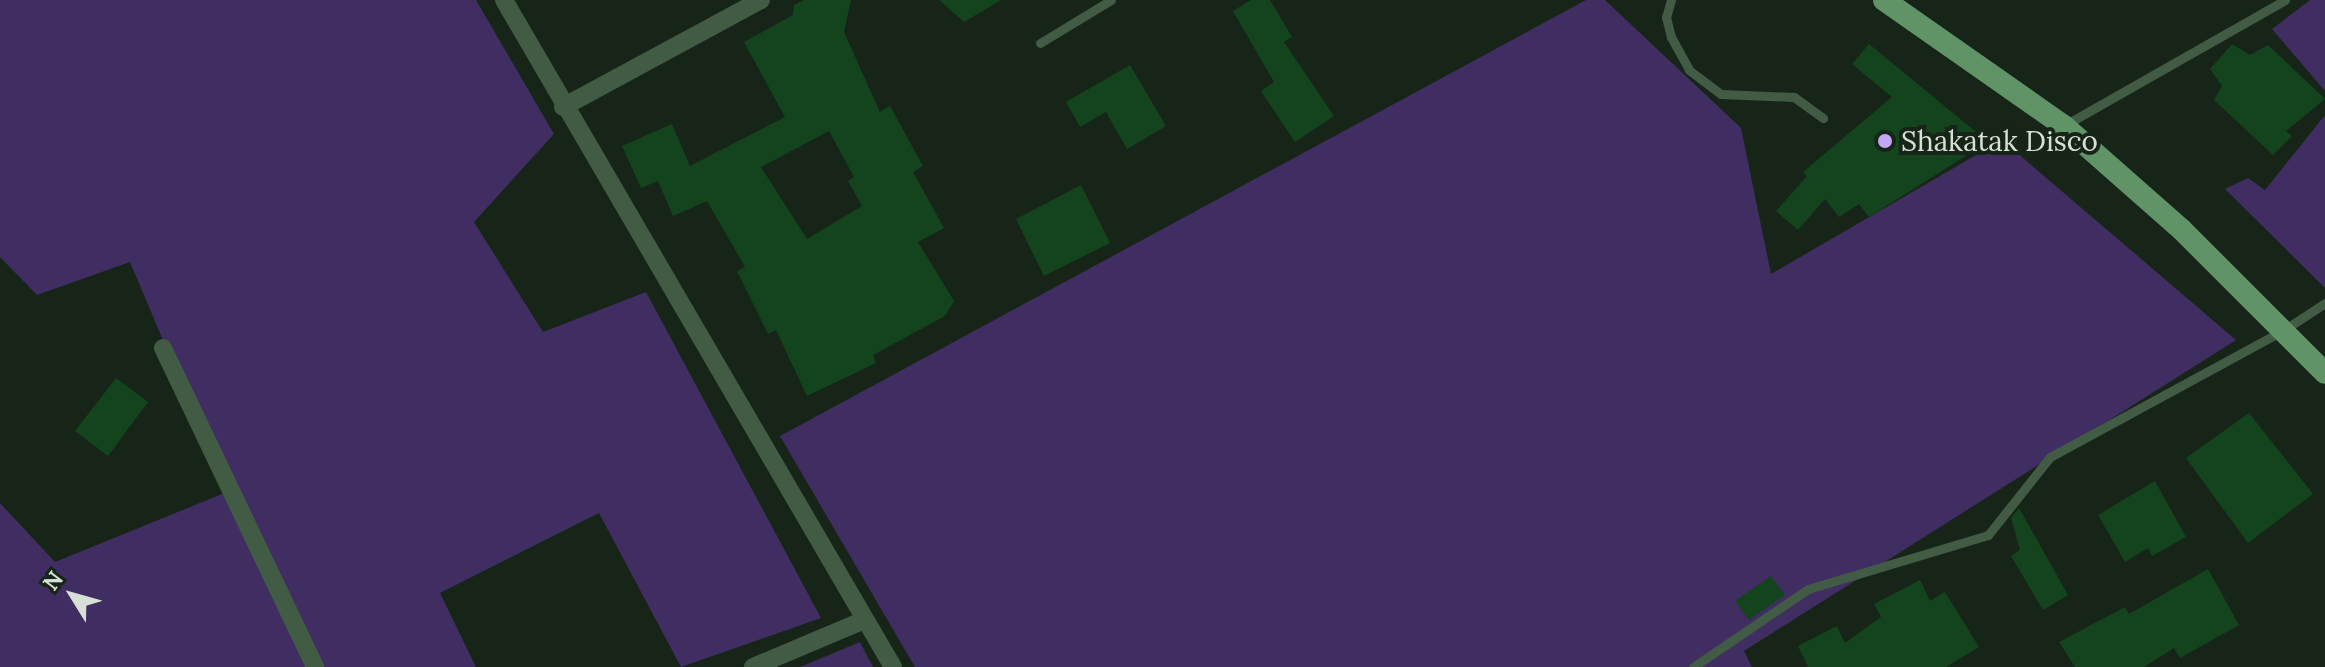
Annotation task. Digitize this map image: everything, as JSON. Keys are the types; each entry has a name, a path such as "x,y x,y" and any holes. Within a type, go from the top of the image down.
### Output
{"main road":[{"path":"1884,0 2064,126 2284,330 2325,373"}],"street":[{"path":"504,0 563,107 893,667"},
{"path":"563,107 761,0"},
{"path":"163,348 315,667"},
{"path":"753,667 864,620"}],"lane":[{"path":"1040,43 1111,0"},
{"path":"1671,0 1668,27 1689,70 1721,94 1794,97 1823,118"},
{"path":"2064,126 2285,0"},
{"path":"1693,667 1808,589 1988,535 2050,457 2284,330 2325,303"}],"shaded area":[{"path":"0,0 476,0 554,134 474,222 543,332 646,292 821,618 681,667 599,513 440,593 476,667 0,667 0,503 55,562 227,492 130,262 37,295 0,257"},
{"path":"1586,0 1605,0 1741,128 1771,274 2002,140 2236,340 1744,651 1752,667 915,667 780,436"},
{"path":"2310,0 2325,0 2325,91 2272,29"},
{"path":"2325,115 2325,288 2225,189 2248,178 2265,190"},
{"path":"860,642 873,667 800,667"}],"building":[{"path":"804,0 851,0 844,32 880,112 890,106 923,166 913,172 944,228 918,242 954,301 945,316 873,355 876,363 807,396 776,330 768,334 737,271 745,267 707,201 673,216 658,181 641,188 622,146 672,124 690,166 785,117 744,42 793,15 794,5","holes":["829,131 854,177 848,181 862,206 807,239 761,167"]},
{"path":"939,0 1001,0 964,22"},
{"path":"1251,0 1270,0 1292,37 1284,42 1334,116 1295,142 1261,91 1274,82 1233,11"},
{"path":"1869,44 1981,136 1964,157 1869,217 1859,204 1839,217 1825,199 1798,230 1776,211 1807,176 1803,172 1892,97 1852,64"},
{"path":"2232,44 2250,55 2268,45 2325,99 2286,131 2292,136 2273,155 2214,100 2222,86 2210,69"},
{"path":"1130,65 1166,126 1127,149 1106,112 1080,127 1066,102"},
{"path":"1081,185 1110,243 1044,276 1016,219"},
{"path":"116,378 148,402 108,456 75,431"},
{"path":"2249,413 2313,494 2248,543 2186,458"},
{"path":"2155,481 2186,537 2152,556 2148,548 2125,562 2098,515"},
{"path":"2019,508 2068,595 2043,610 2011,556 2020,550 2011,518"},
{"path":"2208,569 2239,625 2180,658 2174,648 2144,667 2075,667 2059,642 2125,607 2129,614"},
{"path":"1771,576 1785,595 1749,620 1735,601"},
{"path":"1920,580 1930,601 1945,592 1979,647 1946,667 1808,667 1798,646 1837,626 1845,643 1881,617 1874,604"}],"place":[{"name":"Shakatak Disco","path":"1885,141"}]}
